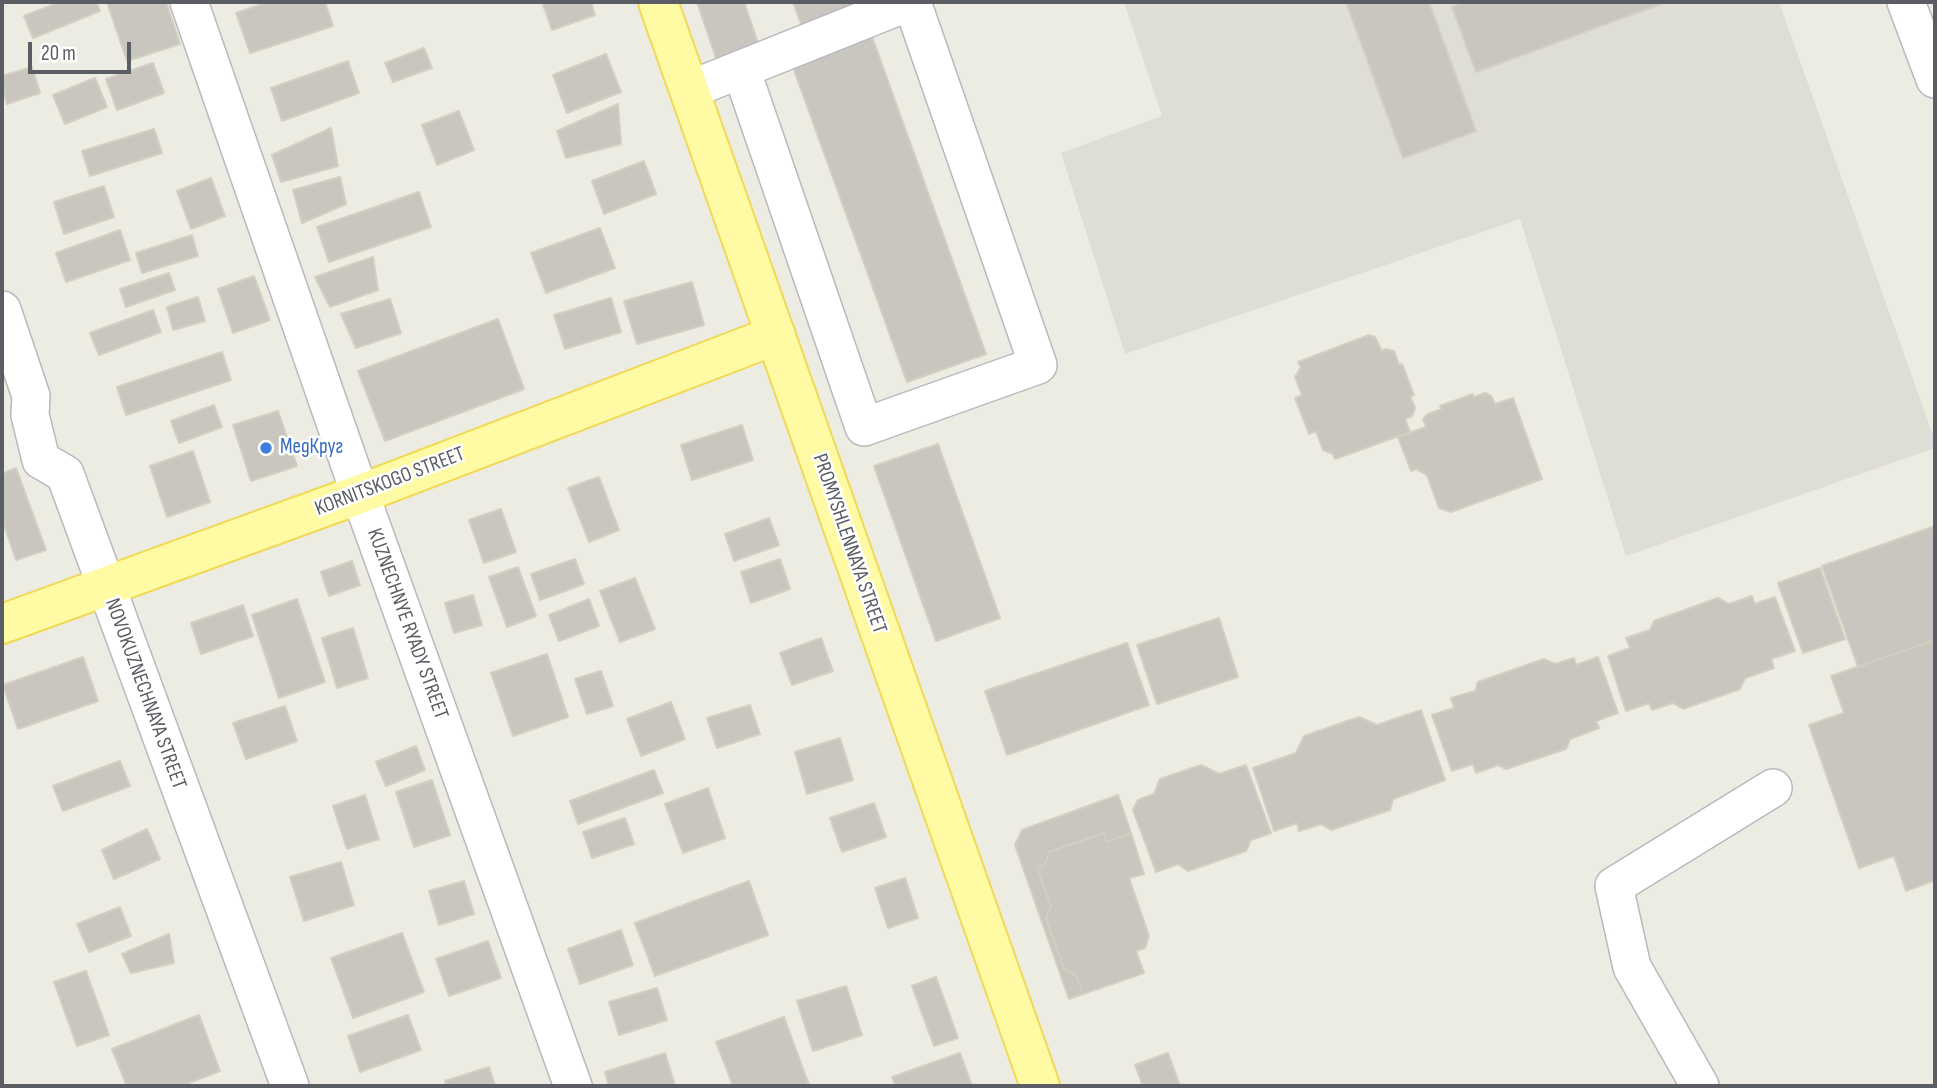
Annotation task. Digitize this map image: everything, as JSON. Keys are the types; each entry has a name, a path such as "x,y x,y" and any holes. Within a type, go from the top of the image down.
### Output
{"main road":[{"name":"PROMYSHLENNAYA STREET","path":"658,2 1040,1086"},
{"name":"KORNITSKOGO STREET","path":"2,624 360,494 776,335"}],"street":[{"name":"KUZNECHNYE RYADY STREET","path":"189,2 360,494 573,1086"},
{"path":"689,90 741,69 911,2 1038,365 864,427 741,69"},
{"path":"1906,2 1935,79"},
{"name":"NOVOKUZNECHNAYA STREET","path":"2,310 31,396 30,415 41,460 65,474 290,1086"},
{"path":"1700,1086 1632,967 1614,886 1773,788"}],"shaded area":[{"path":"1124,2 1779,2 1935,441 1935,448 1626,556 1520,219 1125,354 1061,153 1162,116"}],"building":[{"path":"60,2 96,2 100,11 33,38 24,16"},
{"path":"107,2 166,2 180,44 127,61"},
{"path":"269,2 325,2 333,26 250,53 236,13"},
{"path":"542,2 591,2 595,15 552,30"},
{"path":"697,2 744,2 758,43 716,58"},
{"path":"793,2 872,2 803,29"},
{"path":"1346,2 1429,2 1476,131 1403,158"},
{"path":"1465,2 1666,2 1476,72 1452,7"},
{"path":"870,31 986,354 907,382 790,59"},
{"path":"424,48 432,68 393,82 385,63"},
{"path":"606,54 621,92 567,113 553,75"},
{"path":"348,61 359,93 282,121 271,88"},
{"path":"153,63 164,93 117,110 106,79"},
{"path":"32,67 40,93 7,104 2,76"},
{"path":"95,78 107,107 65,124 53,95"},
{"path":"618,104 621,144 566,158 557,131"},
{"path":"459,111 474,150 437,165 422,125"},
{"path":"331,128 338,166 281,182 272,155"},
{"path":"154,129 162,153 90,176 82,151"},
{"path":"644,161 656,194 604,214 592,181"},
{"path":"340,177 346,204 302,223 293,190"},
{"path":"211,178 225,216 191,229 177,191"},
{"path":"104,186 114,217 64,234 54,202"},
{"path":"419,192 431,227 329,262 317,227"},
{"path":"600,228 615,268 546,293 531,253"},
{"path":"120,230 130,260 66,282 56,253"},
{"path":"192,235 198,256 142,273 136,253"},
{"path":"373,257 378,290 330,307 315,277"},
{"path":"169,273 175,290 126,307 120,289"},
{"path":"254,276 270,320 233,333 218,289"},
{"path":"692,282 704,325 637,344 624,301"},
{"path":"198,297 205,321 173,330 167,307"},
{"path":"611,298 621,332 565,349 554,315"},
{"path":"390,299 401,333 356,348 341,314"},
{"path":"153,310 161,332 99,355 90,333"},
{"path":"498,319 524,389 385,441 358,371"},
{"path":"1369,335 1375,337 1382,351 1394,351 1399,365 1402,364 1414,395 1410,396 1415,408 1412,416 1405,419 1410,432 1335,459 1333,454 1323,450 1316,431 1309,434 1295,398 1302,395 1295,377 1301,367 1298,362"},
{"path":"222,352 231,380 126,415 117,387"},
{"path":"1485,393 1491,396 1495,404 1513,398 1542,479 1451,512 1439,508 1427,475 1416,469 1411,471 1398,437 1426,427 1423,419 1442,409 1440,406 1473,394 1474,397"},
{"path":"214,405 222,427 179,443 171,421"},
{"path":"278,411 297,466 251,481 233,425"},
{"path":"742,425 753,460 692,480 681,445"},
{"path":"938,444 1000,618 936,641 874,466"},
{"path":"193,451 210,502 167,517 150,466"},
{"path":"16,468 46,550 16,560 2,519 2,474"},
{"path":"599,477 619,530 589,542 568,488"},
{"path":"501,509 516,552 484,563 469,520"},
{"path":"769,518 779,545 734,561 725,534"},
{"path":"1935,526 1935,640 1858,667 1822,566"},
{"path":"575,559 584,584 540,600 531,574"},
{"path":"780,559 790,589 751,603 741,572"},
{"path":"352,561 360,585 329,596 321,572"},
{"path":"518,567 536,616 507,627 489,577"},
{"path":"1820,568 1845,639 1803,653 1778,583"},
{"path":"635,578 655,629 620,642 600,591"},
{"path":"473,595 482,625 454,633 445,603"},
{"path":"1752,596 1755,604 1775,597 1795,651 1771,659 1774,668 1745,678 1740,689 1683,709 1673,703 1652,710 1649,703 1626,711 1608,656 1630,648 1626,638 1650,630 1654,621 1718,598 1729,604"},
{"path":"297,599 325,682 279,698 252,615"},
{"path":"589,599 599,626 559,641 549,615"},
{"path":"243,605 253,636 201,654 191,623"},
{"path":"1219,618 1238,677 1157,704 1137,645"},
{"path":"353,628 368,678 337,688 322,638"},
{"path":"821,638 833,671 792,685 780,653"},
{"path":"1935,640 1935,880 1906,891 1894,856 1859,868 1809,725 1844,713 1831,676"},
{"path":"1127,643 1149,705 1007,755 985,691"},
{"path":"547,654 568,717 513,736 491,673"},
{"path":"83,657 98,701 18,729 3,685"},
{"path":"1598,657 1618,713 1596,721 1599,728 1570,739 1566,749 1506,769 1498,765 1476,773 1473,764 1452,771 1432,715 1454,708 1451,698 1475,691 1478,682 1544,659 1555,664 1574,658 1576,665"},
{"path":"601,671 613,706 587,714 575,679"},
{"path":"671,702 685,739 641,756 627,719"},
{"path":"750,705 760,734 717,748 707,718"},
{"path":"285,706 297,741 246,759 233,723"},
{"path":"1421,710 1445,780 1393,799 1390,810 1331,830 1321,824 1299,831 1297,823 1274,831 1253,768 1296,753 1304,736 1359,717 1377,725"},
{"path":"840,738 853,780 807,794 795,752"},
{"path":"416,746 425,770 386,786 376,762"},
{"path":"120,761 130,786 63,811 53,786"},
{"path":"1201,765 1219,774 1246,765 1271,833 1251,840 1246,851 1188,871 1178,864 1156,872 1133,810 1138,800 1154,794 1160,779"},
{"path":"654,770 663,793 578,824 570,801"},
{"path":"432,780 450,835 414,847 396,792"},
{"path":"708,788 725,838 683,853 665,804"},
{"path":"365,795 379,839 347,849 333,806"},
{"path":"1118,795 1131,833 1107,842 1104,833 1049,852 1045,865 1037,867 1051,907 1046,918 1064,969 1076,975 1083,994 1069,999 1015,845 1022,830"},
{"path":"874,803 886,837 842,852 830,818"},
{"path":"625,818 634,844 592,858 583,832"},
{"path":"147,829 160,859 114,879 102,850"},
{"path":"1104,833 1107,842 1131,833 1144,874 1129,878 1149,936 1145,948 1136,951 1144,973 1083,994 1076,975 1064,969 1046,918 1051,907 1037,867 1045,865 1049,852"},
{"path":"341,862 354,905 304,921 290,877"},
{"path":"905,878 918,918 888,928 875,888"},
{"path":"464,881 474,914 439,925 429,891"},
{"path":"749,881 768,935 655,976 635,923"},
{"path":"120,907 131,936 89,952 77,924"},
{"path":"621,930 633,965 580,984 568,949"},
{"path":"402,933 424,992 353,1018 331,958"},
{"path":"169,934 174,963 131,973 122,954"},
{"path":"488,941 501,978 449,996 436,959"},
{"path":"86,971 109,1035 77,1046 54,982"},
{"path":"936,977 958,1038 934,1046 912,986"},
{"path":"846,986 862,1035 813,1051 797,1001"},
{"path":"657,988 667,1020 619,1035 609,1002"},
{"path":"199,1015 220,1071 181,1086 127,1086 112,1049"},
{"path":"408,1015 421,1050 360,1072 348,1036"},
{"path":"784,1017 809,1085 733,1086 716,1042"},
{"path":"665,1053 675,1086 609,1086 605,1072"},
{"path":"960,1053 972,1086 896,1086 892,1077"},
{"path":"1168,1053 1180,1086 1143,1086 1135,1065"},
{"path":"489,1067 495,1086 447,1086 445,1081"}],"place":[{"name":"МедКруг","path":"266,448"}]}
